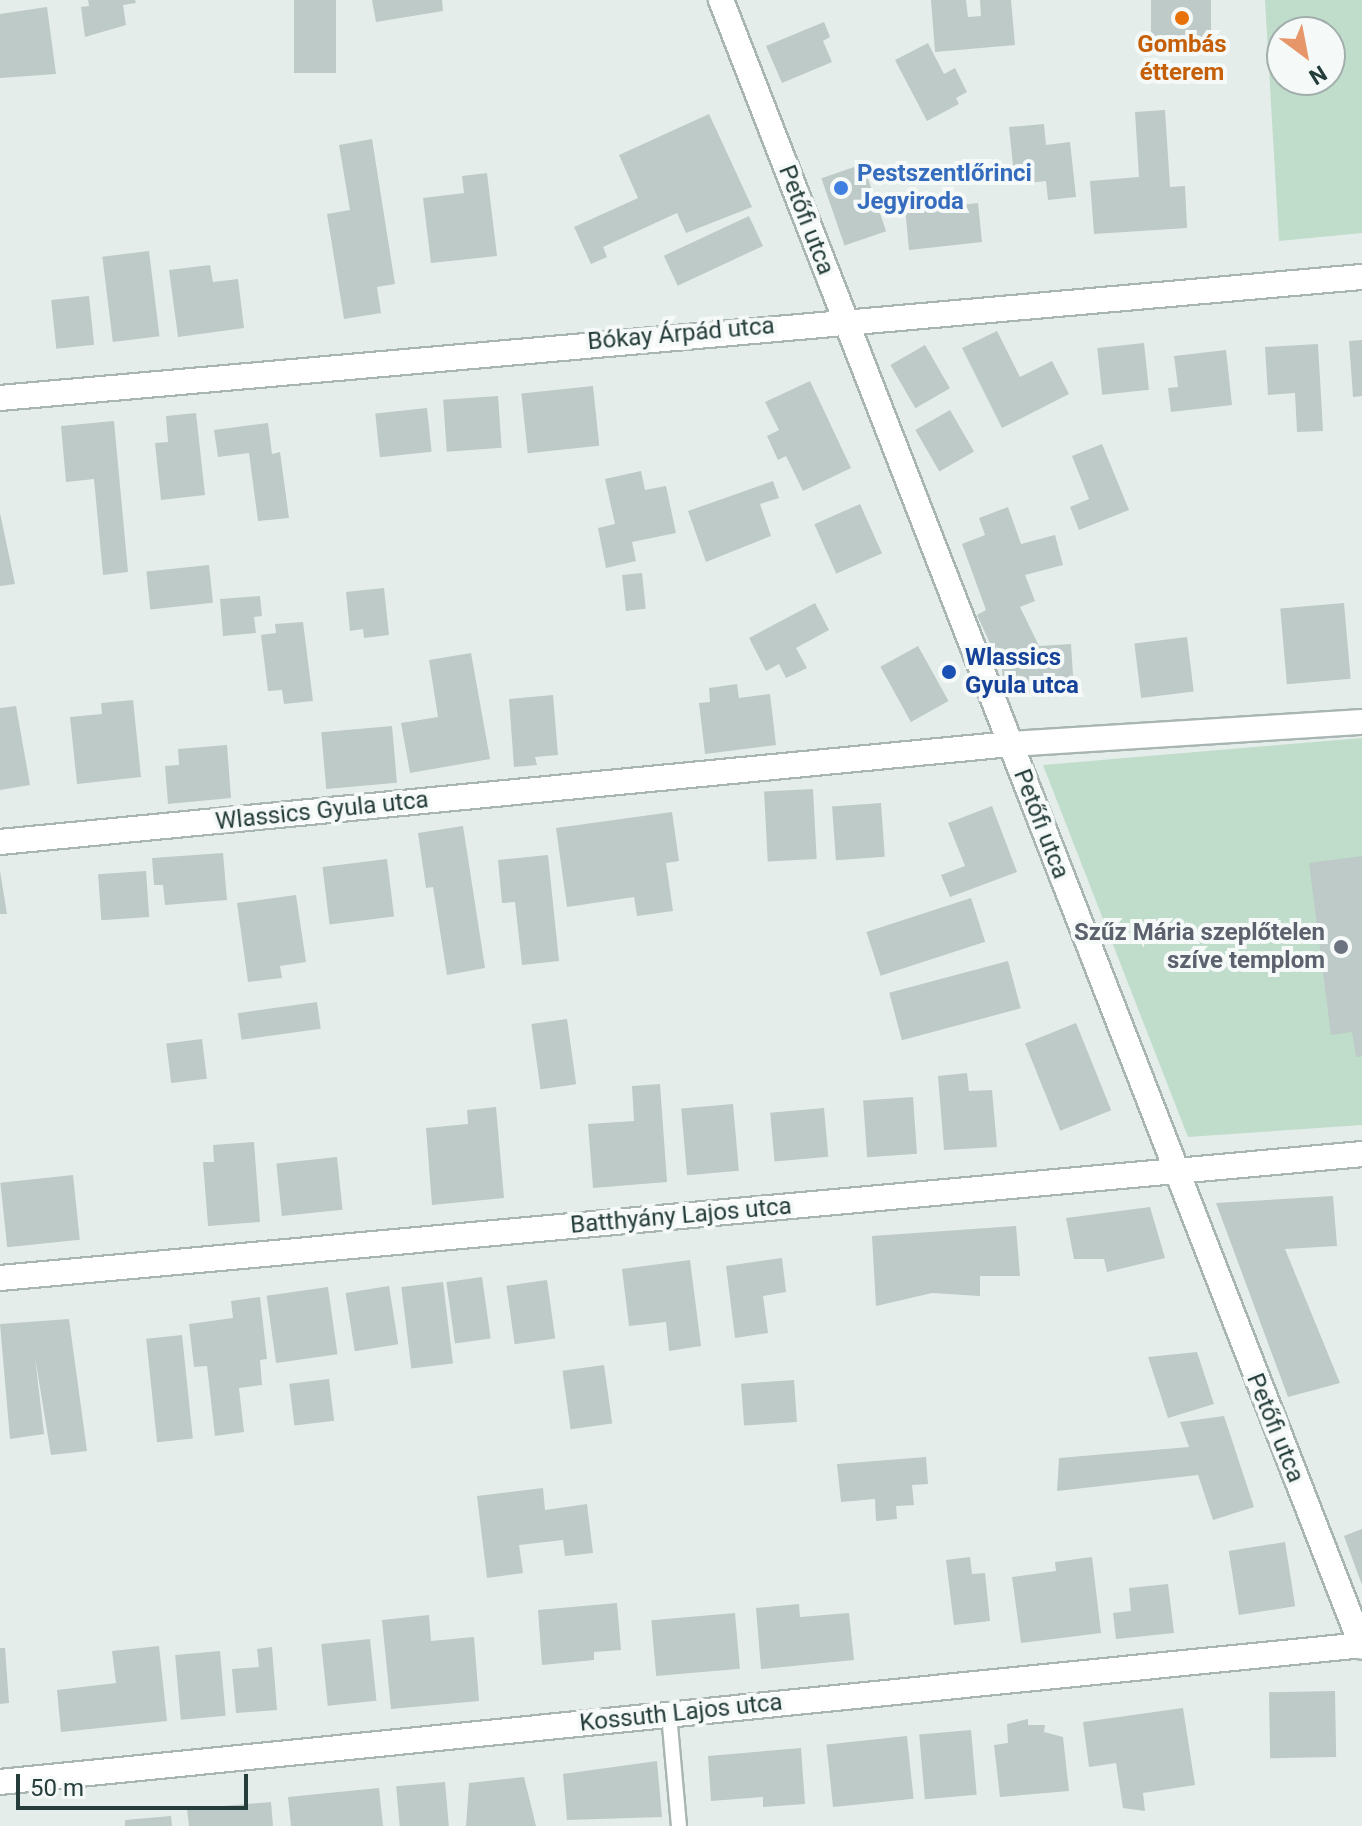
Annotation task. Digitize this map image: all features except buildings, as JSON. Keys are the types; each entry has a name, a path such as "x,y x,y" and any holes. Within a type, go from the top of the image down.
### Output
{"street":[{"name":"Petőfi utca","path":"721,0 1011,744 1173,1172 1362,1645"},
{"name":"Bókay Árpád utca","path":"0,398 845,319 1362,277"},
{"name":"Wlassics Gyula utca","path":"0,842 1011,744 1362,722"},
{"name":"Batthyány Lajos utca","path":"0,1278 1362,1154"},
{"name":"Kossuth Lajos utca","path":"0,1782 1362,1645"}],"lane":[{"path":"669,1714 679,1826"}],"green space":[{"path":"1265,0 1362,0 1362,233 1279,241 1271,96 1346,96 1346,16 1266,17"},
{"path":"1362,738 1362,1125 1188,1137 1043,765"}],"place":[{"name":"Gombás étterem","path":"1182,18"},
{"name":"Pestszentlőrinci Jegyiroda","path":"841,188"},
{"name":"Wlassics Gyula utca","path":"949,672"},
{"name":"Szűz Mária szeplőtelen szíve templom","path":"1341,947"}]}
